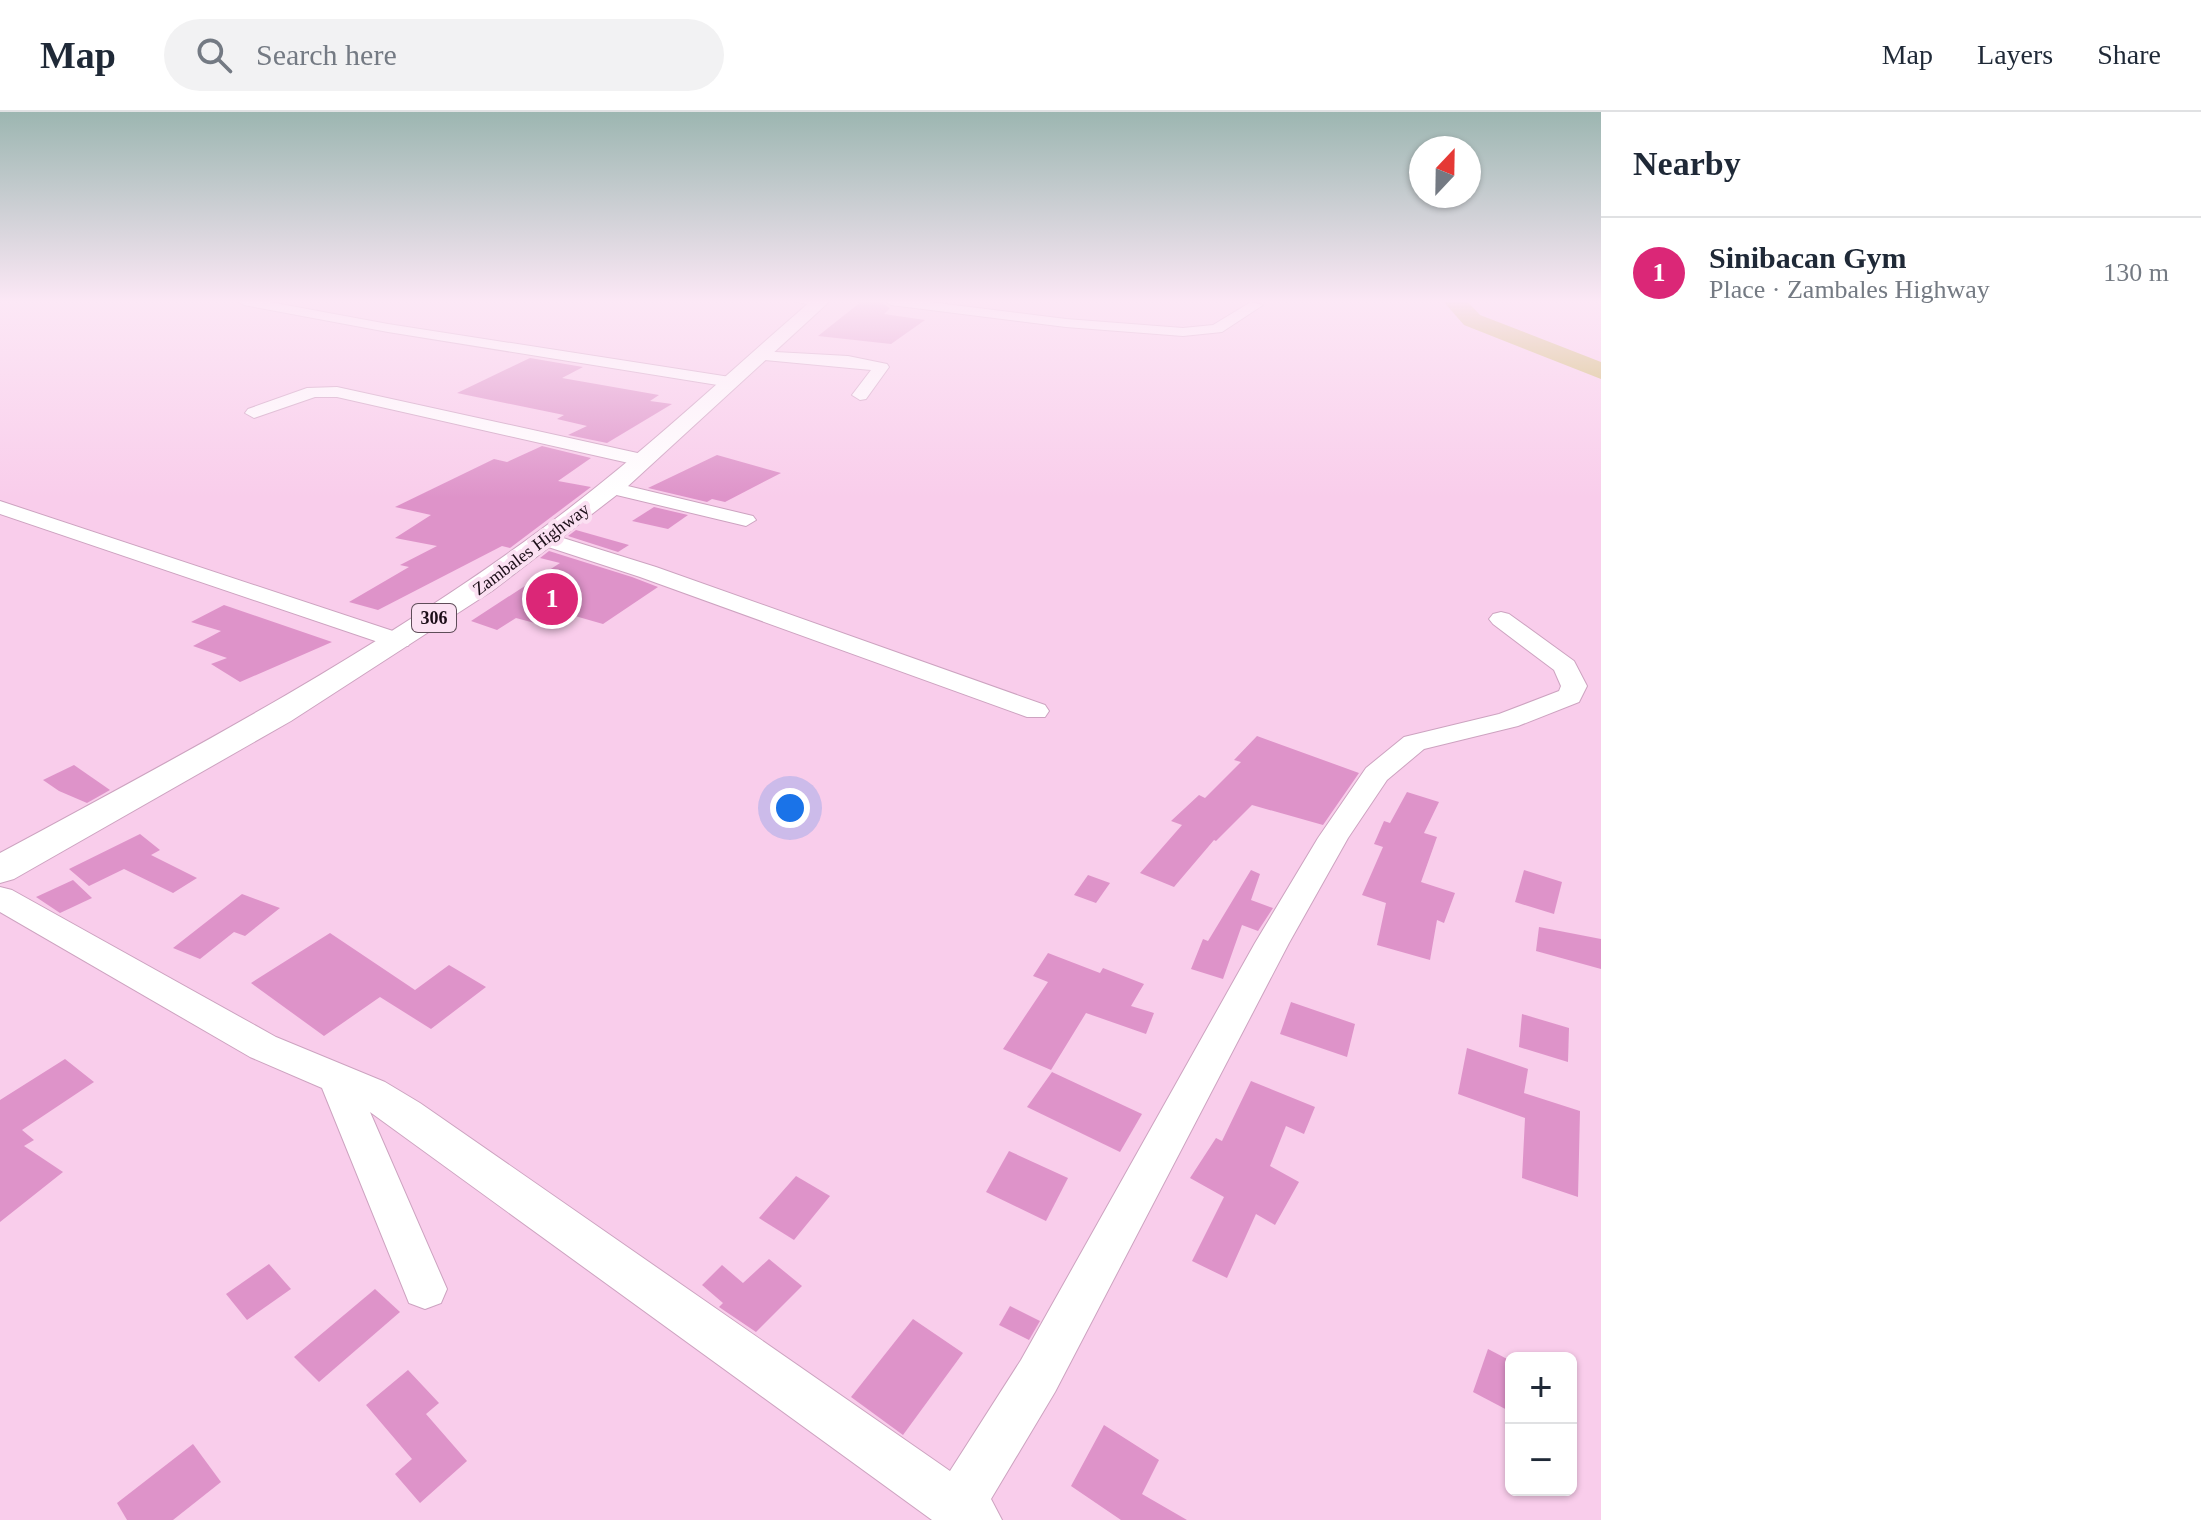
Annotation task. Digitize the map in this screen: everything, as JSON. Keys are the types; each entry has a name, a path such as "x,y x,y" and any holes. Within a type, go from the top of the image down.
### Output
{"main road":[{"name":"Zambales Highway","path":"0,870 267,722 399,641 547,539 611,488 747,367"}],"street":[{"path":"633,367 730,382"},
{"path":"860,395 879,367"},
{"path":"254,413 313,392 337,392 642,460"},
{"path":"611,488 746,520"},
{"path":"0,507 399,641"},
{"path":"547,539 1036,711"},
{"path":"0,898 263,1047 371,1093 445,1140 966,1513 1191,1099 1272,943 1333,838 1376,774 1414,743 1508,720 1570,696 1574,686 1565,666 1501,619"},
{"path":"337,1079 425,1289"}],"building":[{"path":"512,367 581,367 562,378 659,395 650,401 672,404 607,443 568,435 587,426 557,419 564,415 457,393"},
{"path":"542,446 591,458 558,481 591,487 510,548 502,546 378,610 349,602 409,567 400,565 437,546 395,538 431,515 395,507 494,459 507,462"},
{"path":"717,455 781,473 725,502 712,499 707,502 648,488"},
{"path":"654,507 688,515 668,529 632,521"},
{"path":"576,530 629,545 618,552 568,536"},
{"path":"549,551 658,587 603,624 575,616 557,629 516,618 497,630 471,621 560,563 540,558"},
{"path":"224,605 332,642 240,682 211,664 227,658 193,646 221,631 191,622"},
{"path":"1257,736 1359,773 1323,825 1252,805 1214,840 1174,887 1140,873 1182,825 1171,821 1199,795 1205,798 1241,762 1234,760"},
{"path":"74,765 110,790 87,803 43,780"},
{"path":"1407,792 1439,802 1424,833 1437,837 1421,882 1455,893 1444,923 1437,920 1430,960 1377,945 1386,903 1362,895 1383,847 1374,844 1384,821 1390,823"},
{"path":"140,834 160,850 151,855 197,878 173,893 124,869 89,886 69,869"},
{"path":"1251,870 1260,874 1251,900 1273,908 1258,931 1242,925 1223,979 1191,969 1203,939 1208,941"},
{"path":"1524,870 1562,882 1554,914 1515,902"},
{"path":"1088,875 1110,883 1096,903 1074,895"},
{"path":"73,880 92,898 60,913 36,897"},
{"path":"242,894 280,908 245,936 234,932 200,959 173,948"},
{"path":"1539,927 1601,939 1601,969 1536,951"},
{"path":"330,933 415,990 449,965 486,987 431,1029 380,997 324,1036 251,983"},
{"path":"1048,953 1100,973 1103,968 1144,984 1131,1006 1154,1013 1146,1034 1086,1013 1051,1070 1003,1049 1048,982 1033,976"},
{"path":"1291,1002 1355,1024 1347,1057 1280,1034"},
{"path":"1522,1014 1569,1028 1568,1062 1519,1047"},
{"path":"1467,1048 1528,1069 1524,1093 1580,1111 1578,1197 1522,1178 1525,1118 1458,1094"},
{"path":"65,1059 94,1082 22,1130 34,1140 24,1146 63,1172 0,1222 0,1100"},
{"path":"1052,1072 1142,1114 1120,1152 1027,1107"},
{"path":"1251,1081 1315,1107 1304,1134 1286,1126 1270,1166 1299,1182 1275,1225 1256,1214 1227,1278 1192,1261 1224,1197 1190,1178 1216,1138 1222,1141"},
{"path":"1009,1151 1068,1178 1046,1221 986,1192"},
{"path":"796,1176 830,1196 794,1240 759,1218"},
{"path":"769,1259 802,1286 756,1332 719,1307 723,1303 702,1285 722,1265 743,1283"},
{"path":"269,1264 291,1289 247,1320 226,1294"},
{"path":"375,1289 400,1312 319,1382 294,1357"},
{"path":"1010,1306 1040,1321 1029,1340 999,1325"},
{"path":"913,1319 963,1353 903,1435 851,1397"},
{"path":"1488,1349 1505,1358 1505,1409 1473,1392"},
{"path":"408,1370 439,1403 426,1414 467,1461 420,1503 395,1474 412,1459 366,1405"},
{"path":"1104,1425 1159,1460 1142,1494 1187,1520 1121,1520 1071,1486"},
{"path":"193,1444 221,1482 173,1520 127,1520 117,1503"}],"waterway":[{"path":"1590,367 1601,371"}],"place":[{"name":"Sinibacan Gym","path":"552,599"}]}
